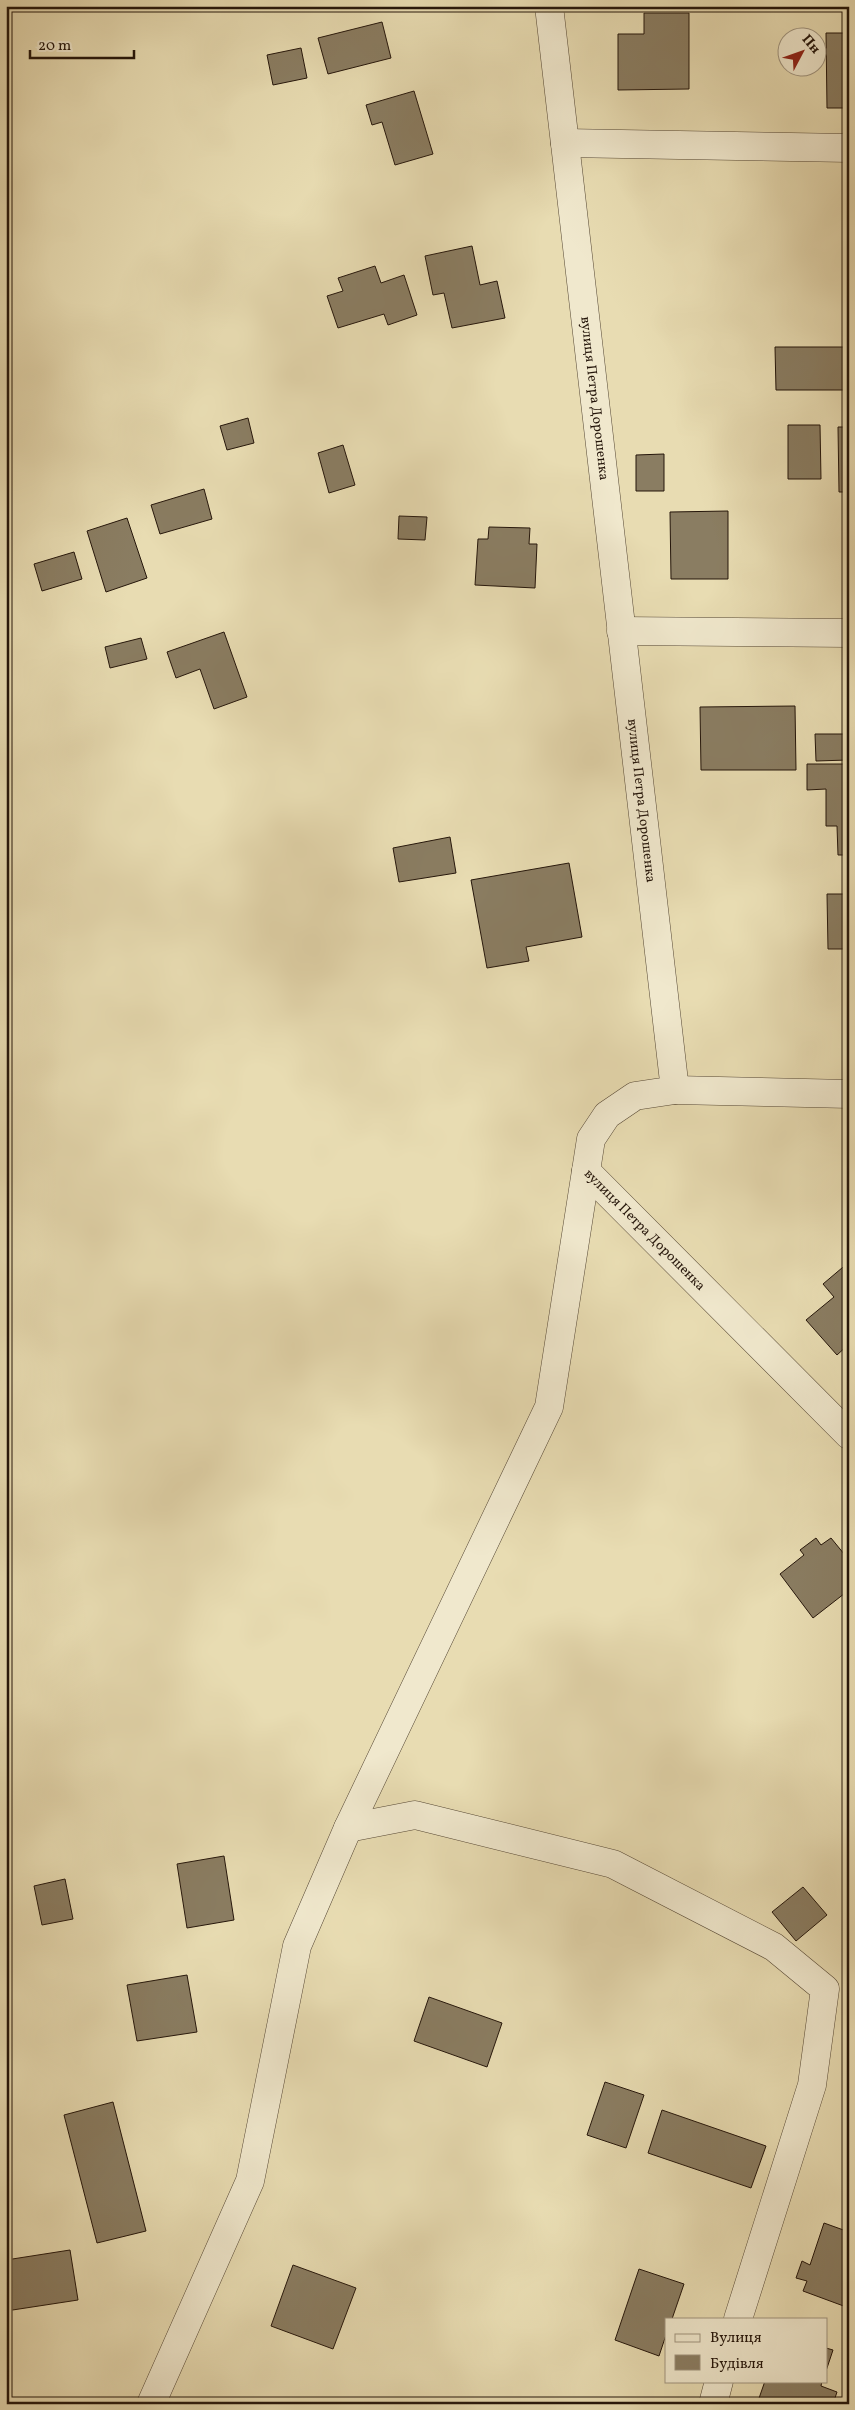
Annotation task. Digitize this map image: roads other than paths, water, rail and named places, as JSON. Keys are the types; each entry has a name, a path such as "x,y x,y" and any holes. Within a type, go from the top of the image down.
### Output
{"street":[{"name":"вулиця Петра Дорошенка","path":"549,6 675,1090 635,1096 607,1115 592,1139 586,1171 849,1435"},
{"path":"565,143 849,148"},
{"path":"621,632 849,633"},
{"path":"675,1090 849,1094"},
{"path":"151,2404 250,2181 297,1946 348,1828 549,1407 586,1171"},
{"path":"348,1828 415,1814 613,1864 774,1947 826,1989 812,2085 738,2318"},
{"path":"713,2404 719,2382"}]}
